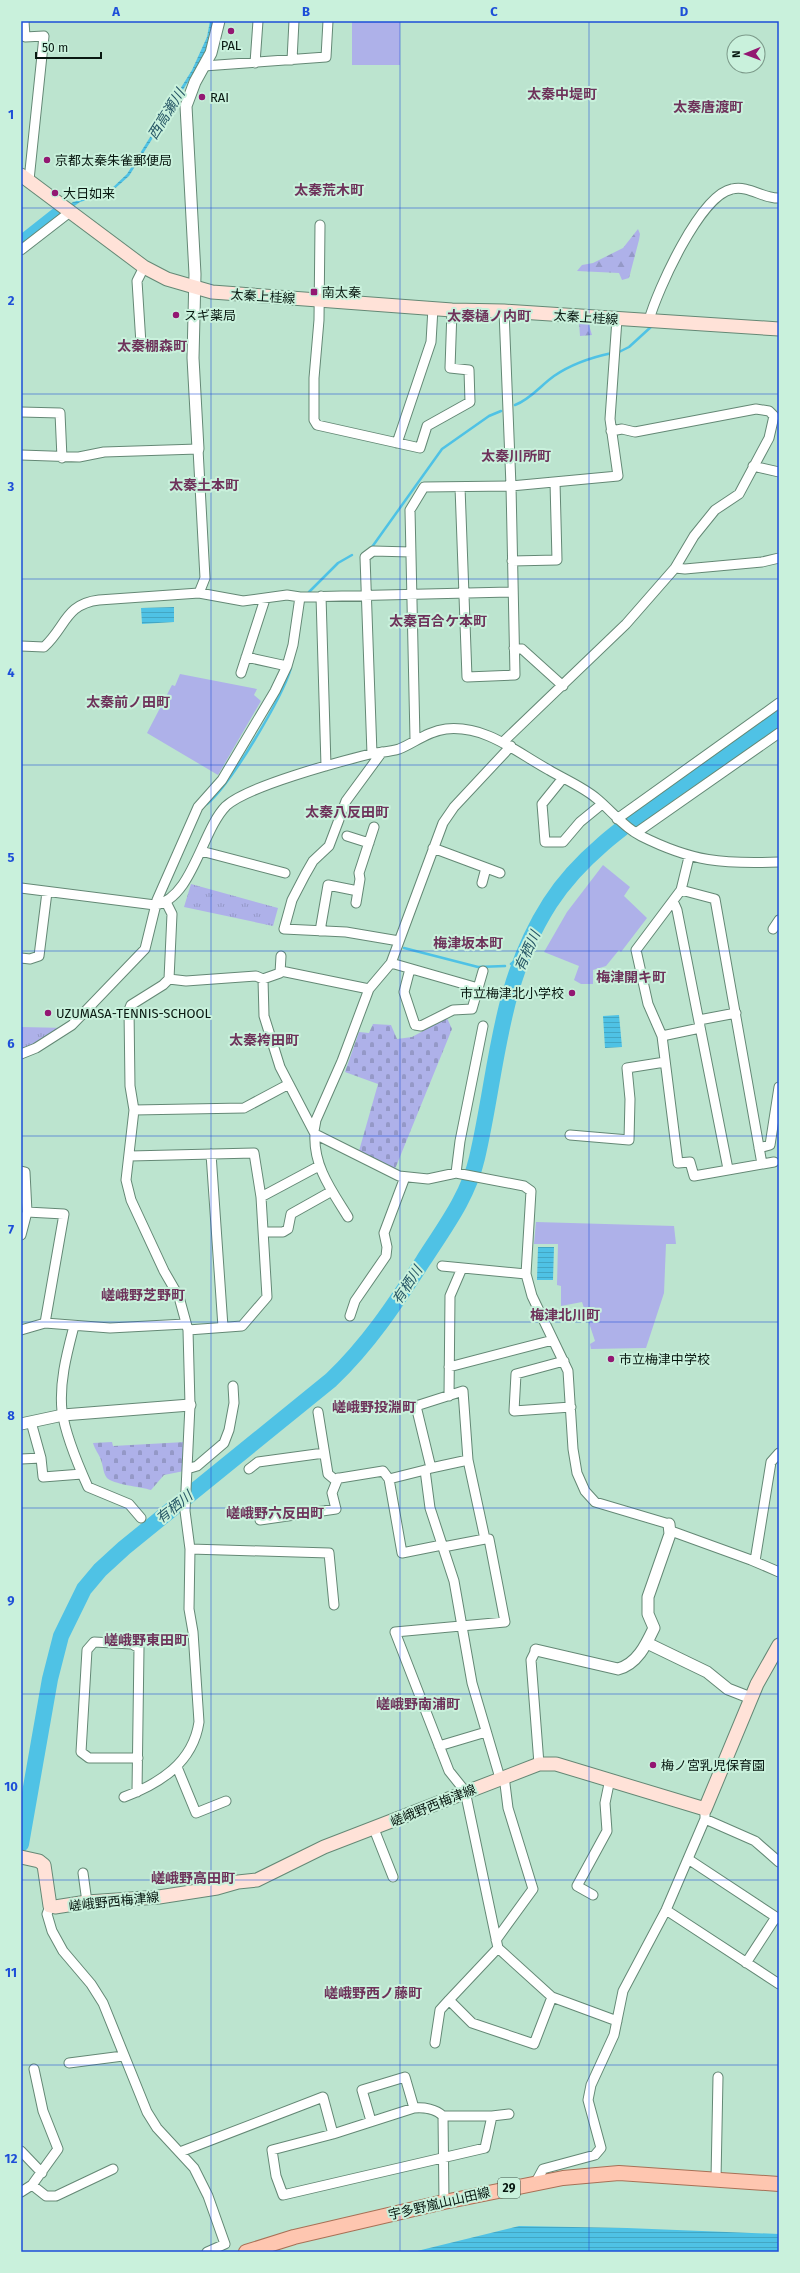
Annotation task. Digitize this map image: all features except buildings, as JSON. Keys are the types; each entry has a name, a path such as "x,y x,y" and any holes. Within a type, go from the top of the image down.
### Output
{"main road":[{"name":"太秦上桂線","path":"25,178 144,267 167,279 194,288 220,293 452,310 504,311 779,329"},
{"path":"705,1814 751,1698 769,1660 779,1645"},
{"name":"嵯峨野西梅津線","path":"25,1858 39,1861 44,1865 50,1906 55,1908 87,1902 160,1897 217,1888 238,1882 257,1880 324,1847 374,1829 465,1791 539,1764 556,1764 610,1779 705,1814"},
{"name":"宇多野嵐山山田線","path":"246,2252 294,2237 444,2202 536,2182 595,2174 619,2173 779,2184"}],"street":[{"path":"24,21 25,37 44,36 25,178"},
{"path":"199,593 205,578 193,358 194,288 186,106 188,96 213,48 219,21"},
{"path":"255,62 258,21"},
{"path":"292,60 294,21"},
{"path":"204,66 326,57 328,21"},
{"path":"650,320 661,288 686,238 718,196 731,189 740,188 779,198"},
{"path":"21,250 68,210"},
{"path":"320,225 314,420 316,425 420,448 427,426 470,402 469,370 450,368 452,310"},
{"path":"141,344 137,281 144,267"},
{"path":"397,443 431,342 433,308"},
{"path":"460,487 467,676 515,675 511,486 504,311"},
{"path":"415,739 410,510 424,487 511,486 618,476 611,431 611,400 617,319"},
{"path":"348,1217 318,1166 314,1146 316,1120 342,1061 369,989 391,963 443,823 454,807 507,744 626,624 675,568 694,536 715,510 738,494 769,438 774,416 769,411 762,409 634,432 622,429 611,431"},
{"path":"21,412 60,413 62,458"},
{"path":"769,438 779,439"},
{"path":"21,455 62,458 79,457 104,452 198,449"},
{"path":"753,466 779,472"},
{"path":"512,562 557,560 555,482"},
{"path":"372,754 365,557 373,551 411,552"},
{"path":"675,568 685,569 762,562 779,558"},
{"path":"21,646 44,647 60,630 73,609 91,601 199,593 242,602 287,595 321,596 513,592"},
{"path":"21,1054 36,1048 72,1025 145,949 155,904 198,808 222,780 275,691 287,666 293,645 300,596"},
{"path":"321,596 326,766"},
{"path":"241,673 265,599"},
{"path":"514,648 522,649 563,686"},
{"path":"246,657 287,666"},
{"path":"619,820 742,725 779,703"},
{"path":"21,888 155,904 166,902 173,896 187,878 225,808 237,798 326,766 398,749 415,739 444,729 468,729 507,744 595,797 634,832 689,857 727,863 779,862"},
{"path":"634,832 779,733"},
{"path":"382,752 346,801 329,846 313,861 292,900 284,929 360,934 399,941"},
{"path":"563,778 542,804 545,842 563,842 580,822 602,804"},
{"path":"356,903 360,879 359,873 374,827"},
{"path":"347,836 369,843"},
{"path":"434,848 500,873"},
{"path":"201,851 285,873"},
{"path":"689,857 682,890 636,950 648,1004 662,1036 678,1163 690,1162 694,1176 774,1162"},
{"path":"482,883 486,868"},
{"path":"320,931 328,885 358,890"},
{"path":"682,890 715,899 762,1164"},
{"path":"21,958 30,959 39,956 47,892"},
{"path":"673,901 677,910 728,1169"},
{"path":"124,1797 160,1781 177,1767 189,1750 198,1732 199,1722 189,1609 190,1549 185,1511 190,1405 187,1327 179,1297 164,1271 131,1200 126,1180 130,1156 134,1110 130,1086 129,1010 131,1005 164,985 169,979 172,914 166,902"},
{"path":"772,929 779,920"},
{"path":"281,956 281,971"},
{"path":"391,963 478,988"},
{"path":"410,969 404,992 415,1025 421,1026 453,1010 472,1009 483,971"},
{"path":"169,979 186,981 256,976 263,979 274,976 281,971 369,989"},
{"path":"263,979 264,1016 280,1067 314,1132 405,1177 428,1179 459,1174 524,1186 531,1191 526,1274 532,1296 568,1371 577,1473 585,1491 596,1502 670,1528 755,1561 779,1572"},
{"path":"662,1036 736,1013"},
{"path":"459,1174 460,1140 483,1026"},
{"path":"570,1135 629,1140 630,1099 627,1068 665,1062"},
{"path":"134,1110 244,1108 289,1084"},
{"path":"759,1148 770,1144 779,1087"},
{"path":"21,1330 45,1323 110,1328 242,1326 267,1297 261,1197 254,1153 130,1156"},
{"path":"211,1154 223,1327"},
{"path":"261,1197 318,1166"},
{"path":"21,1171 25,1172 27,1212 21,1235"},
{"path":"350,1316 355,1301 386,1256 387,1247 384,1233 405,1177"},
{"path":"264,1232 283,1232 288,1229 291,1214 332,1191"},
{"path":"27,1212 64,1214 45,1323"},
{"path":"442,1266 526,1274"},
{"path":"449,1396 450,1296 462,1268"},
{"path":"74,1326 64,1370 62,1395 63,1415 82,1474 88,1487 128,1504 141,1518"},
{"path":"449,1367 553,1340"},
{"path":"564,1361 516,1374 514,1411 571,1407"},
{"path":"186,1469 197,1466 224,1443 229,1430 234,1403 233,1386"},
{"path":"435,2043 440,2010 497,1944 533,1889 508,1808 502,1777 486,1732 472,1683 454,1581 430,1508 428,1469 416,1406 463,1391 468,1460 485,1539"},
{"path":"82,1474 43,1477 41,1458 26,1423 63,1415 190,1405"},
{"path":"318,1412 328,1474 334,1479 383,1471 389,1479 402,1553 489,1539 505,1622 395,1632 449,1771 465,1791 497,1944 552,1996 617,2021"},
{"path":"249,1469 258,1462 324,1452"},
{"path":"755,1561 771,1462 779,1453"},
{"path":"21,1459 41,1458"},
{"path":"389,1479 468,1460"},
{"path":"260,1520 336,1509 332,1493 338,1478"},
{"path":"539,1764 531,1660 536,1650 618,1669 629,1666 647,1643 654,1628 648,1614 648,1597 670,1528"},
{"path":"190,1549 329,1553 334,1605"},
{"path":"137,1792 138,1758 139,1648 132,1644 94,1642 87,1650 82,1752 89,1758 138,1758"},
{"path":"647,1643 707,1672 728,1689 751,1698"},
{"path":"439,1746 486,1732"},
{"path":"177,1767 196,1813 226,1801"},
{"path":"593,1895 577,1886 607,1831 606,1803 610,1779"},
{"path":"536,2182 543,2169 595,2155 601,2148 588,2100 591,2085 614,2035 623,1991 666,1910 688,1860 705,1814 755,1841 779,1862"},
{"path":"374,1829 393,1877"},
{"path":"688,1860 777,1918 746,1963"},
{"path":"83,1873 87,1902"},
{"path":"50,1906 47,1914 52,1931 63,1951 91,1984 104,2003 123,2056 147,2112 157,2128 194,2168 208,2196 225,2244 207,2252"},
{"path":"666,1910 779,1984"},
{"path":"449,2000 472,2023 534,2044 552,1996"},
{"path":"69,2063 123,2056"},
{"path":"21,2192 32,2185 58,2149 43,2111 34,2070"},
{"path":"371,2121 362,2090 405,2077 414,2108"},
{"path":"716,2179 718,2077"},
{"path":"180,2152 323,2097 333,2134"},
{"path":"492,2116 485,2148 283,2195 276,2176 272,2150 333,2134 414,2108 422,2107 440,2113 444,2116 492,2116 509,2114"},
{"path":"444,2116 444,2202"},
{"path":"21,2151 42,2172"},
{"path":"32,2185 46,2196 56,2196 113,2169"}],"green space":[{"path":"352,21 400,21 400,65 352,65"},
{"path":"638,229 640,234 639,240 629,278 622,280 619,273 577,271 582,265 593,263 623,248"},
{"path":"579,322 588,322 592,335 580,336"},
{"path":"180,674 257,689 254,695 261,701 218,775 147,733 172,685 175,686"},
{"path":"603,865 630,887 624,896 647,918 621,952 619,950 606,966 593,970 593,984 581,984 574,980 579,966 544,952 567,912"},
{"path":"191,884 278,908 273,926 184,907"},
{"path":"447,1018 452,1029 395,1169 359,1151 378,1084 345,1072 359,1032 369,1033 373,1024 391,1025 397,1039 412,1037"},
{"path":"21,1027 67,1028 21,1052"},
{"path":"536,1222 674,1226 676,1244 666,1244 664,1293 646,1348 591,1349 590,1344 595,1341 582,1302 561,1306 561,1286 557,1285 558,1244 534,1244"},
{"path":"112,1442 113,1446 185,1442 184,1471 164,1475 151,1490 120,1484 110,1480 105,1474 101,1460 93,1443"}],"water":[{"path":"210,21 213,21 207,50 129,176 110,193 80,202 42,229 40,226 73,202 109,191 127,174 192,70 207,37"},
{"path":"174,607 174,622 142,624 141,608"},
{"path":"619,1015 622,1047 605,1048 603,1016"},
{"path":"538,1247 554,1247 553,1280 537,1280"},
{"path":"519,2226 627,2228 779,2234 779,2252 413,2252"}],"waterway":[{"name":"西高瀬川","path":"21,244 59,214"},
{"path":"619,352 629,347 652,326"},
{"path":"515,405 531,396 554,376 567,368 590,359 612,353"},
{"path":"372,547 442,449 489,416 501,411"},
{"path":"309,592 338,563 352,555"},
{"path":"207,804 229,779 255,740 286,682 291,668"},
{"name":"有栖川","path":"21,1844 50,1679 61,1636 84,1589 100,1570 124,1548 331,1380 369,1338 402,1293 454,1212 468,1186 477,1158 502,1027 510,996 520,964 533,934 550,903 562,886 590,855 622,828 779,717"},
{"path":"404,948 478,967 505,966"},
{"path":"511,964 523,954"}],"place":[{"name":"PAL","path":"231,31"},
{"name":"RAI","path":"202,97"},
{"name":"京都太秦朱雀郵便局","path":"47,160"},
{"name":"大日如来","path":"55,193"},
{"name":"南太秦","path":"314,292"},
{"name":"スギ薬局","path":"176,315"},
{"name":"市立梅津北小学校","path":"572,993"},
{"name":"UZUMASA-TENNIS-SCHOOL","path":"48,1013"},
{"name":"市立梅津中学校","path":"611,1359"},
{"name":"梅ノ宮乳児保育園","path":"653,1765"}],"district":[{"name":"太秦中堤町","path":"562,94"},
{"name":"太秦唐渡町","path":"708,107"},
{"name":"太秦荒木町","path":"329,190"},
{"name":"太秦樋ノ内町","path":"489,316"},
{"name":"太秦棚森町","path":"152,346"},
{"name":"太秦川所町","path":"516,456"},
{"name":"太秦土本町","path":"204,485"},
{"name":"太秦百合ケ本町","path":"438,621"},
{"name":"太秦前ノ田町","path":"128,702"},
{"name":"太秦八反田町","path":"347,812"},
{"name":"梅津坂本町","path":"468,943"},
{"name":"梅津開キ町","path":"631,977"},
{"name":"太秦袴田町","path":"264,1040"},
{"name":"嵯峨野芝野町","path":"143,1295"},
{"name":"梅津北川町","path":"565,1315"},
{"name":"嵯峨野投淵町","path":"374,1407"},
{"name":"嵯峨野六反田町","path":"275,1513"},
{"name":"嵯峨野東田町","path":"146,1640"},
{"name":"嵯峨野南浦町","path":"418,1704"},
{"name":"嵯峨野高田町","path":"193,1878"},
{"name":"嵯峨野西ノ藤町","path":"373,1993"}]}
